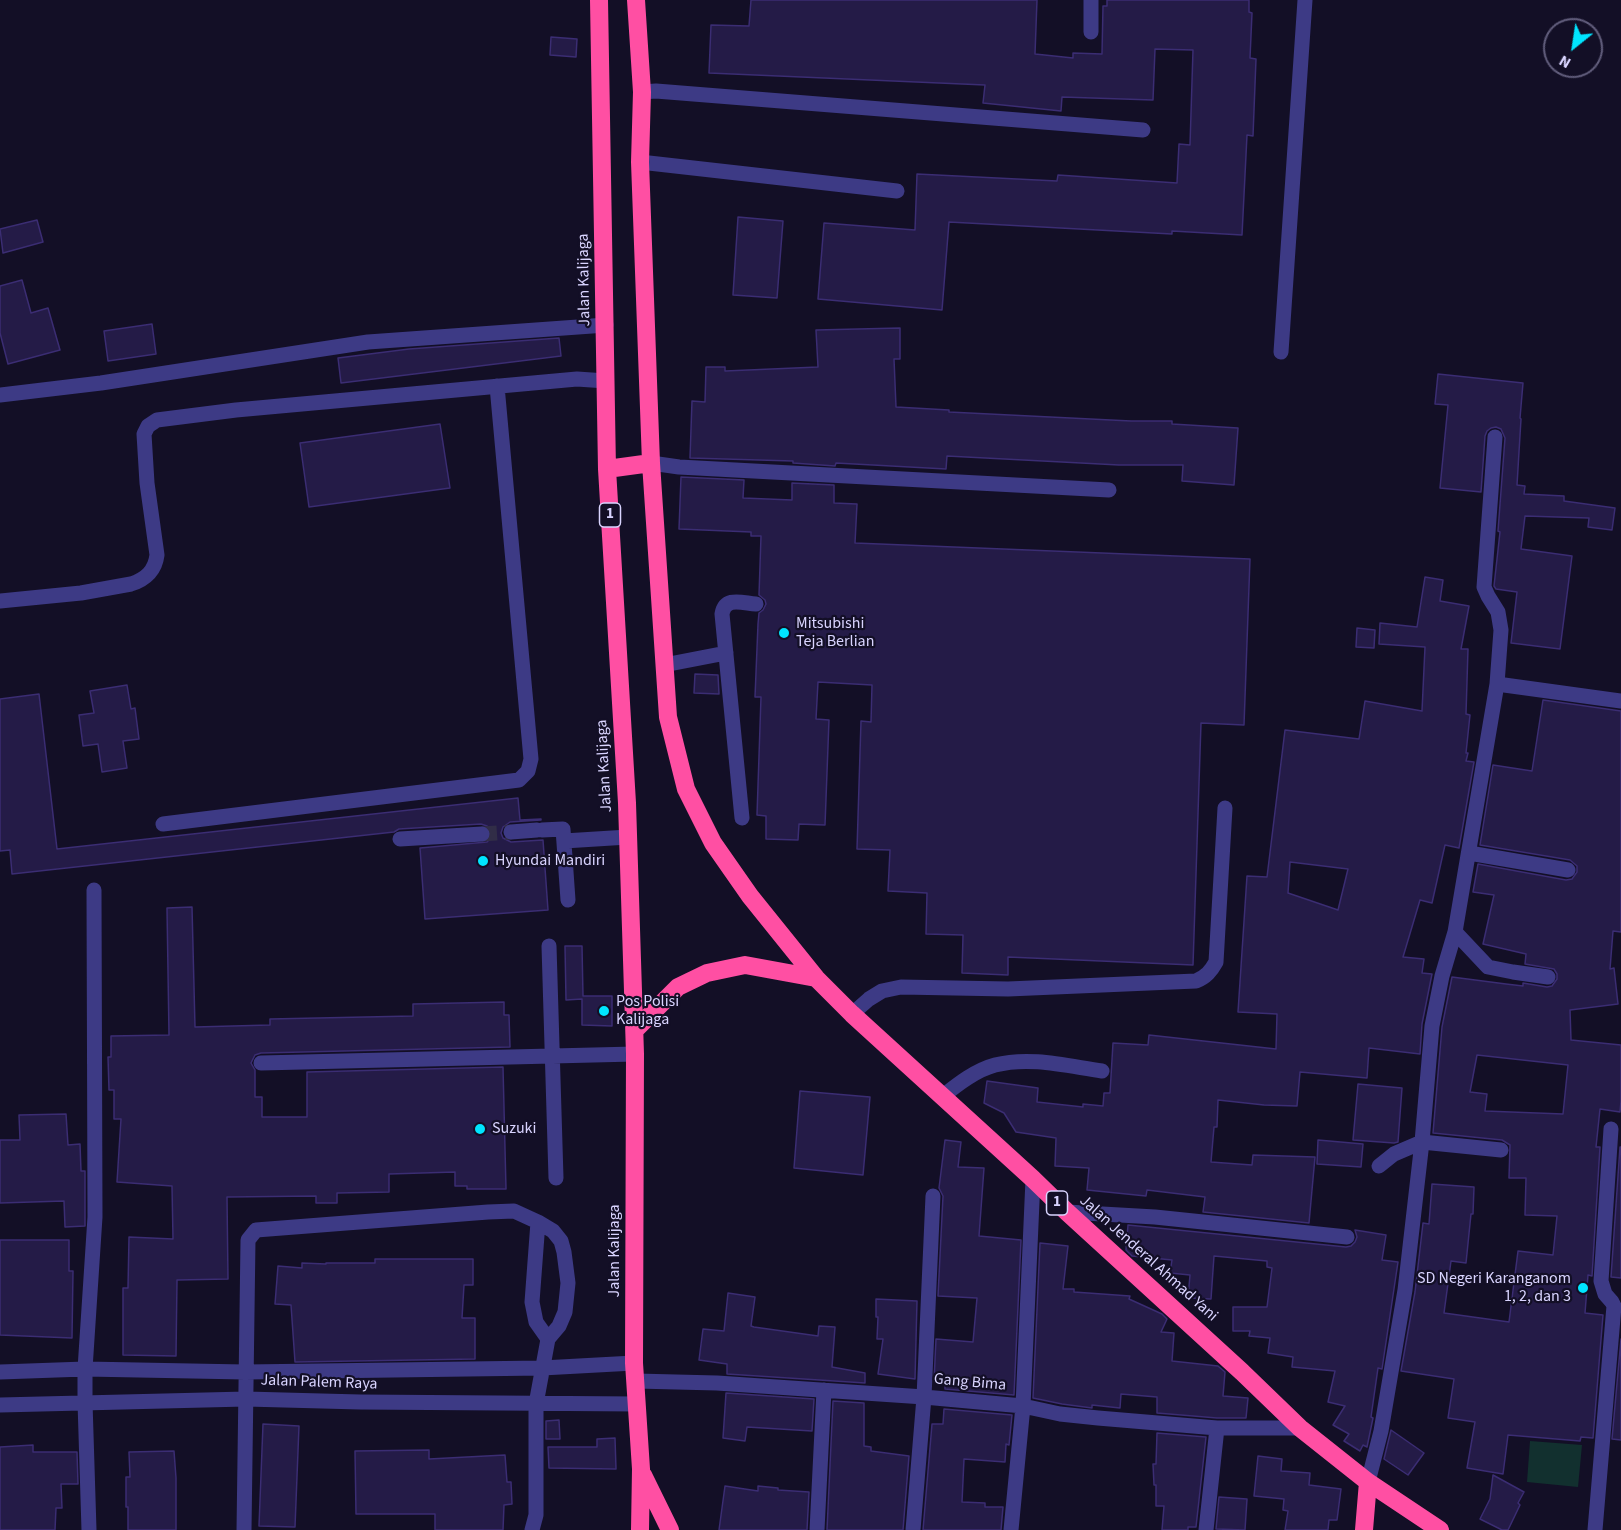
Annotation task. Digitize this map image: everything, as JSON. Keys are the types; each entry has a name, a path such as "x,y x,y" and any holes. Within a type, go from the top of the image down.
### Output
{"highway":[{"name":"Jalan Kalijaga","path":"599,0 607,469 628,837 635,1054 635,1372 641,1469 640,1530"},
{"name":"1","path":"636,0 642,92 640,162 651,463 668,717 686,789 713,843 750,896 816,978"},
{"path":"607,469 651,463"},
{"path":"634,1030 678,987 707,973 745,965 816,978"},
{"name":"Jalan Jenderal Ahmad Yani","path":"816,978 852,1014 1300,1428 1368,1482 1440,1530"},
{"name":"1","path":"641,1469 670,1530"},
{"path":"1364,1530 1368,1482"}],"street":[{"path":"1091,0 1091,32"},
{"path":"1281,352 1305,0"},
{"path":"642,92 680,93 1143,130"},
{"path":"640,162 897,191"},
{"path":"0,394 101,383 368,342 606,325"},
{"path":"0,601 81,593 131,584 139,582 150,573 157,555 147,483 144,434 148,426 157,420 236,410 496,386 577,379 606,381"},
{"path":"163,824 519,780 528,771 531,759 496,386"},
{"path":"1368,1482 1381,1431 1406,1290 1432,1026 1442,976 1455,932 1497,684 1500,621 1498,612 1484,587 1495,437"},
{"path":"651,463 679,467 1109,490"},
{"path":"742,818 722,614 726,604 734,602 756,604"},
{"path":"664,666 726,653"},
{"path":"1497,684 1621,701"},
{"path":"852,1014 882,991 901,987 1008,989 1196,981 1204,978 1216,962 1225,808"},
{"path":"511,832 563,829 568,900"},
{"path":"400,839 482,834"},
{"path":"564,841 628,837"},
{"path":"1469,853 1568,870"},
{"path":"89,1530 85,1369 95,1217 94,890"},
{"path":"1455,932 1488,967 1548,977"},
{"path":"549,946 556,1178"},
{"path":"261,1063 635,1054"},
{"path":"943,1096 961,1081 994,1066 1027,1061 1102,1071"},
{"path":"1595,1530 1614,1306 1605,1294 1601,1281 1611,1130"},
{"path":"1379,1166 1394,1154 1422,1142 1501,1150"},
{"path":"1011,1530 1023,1406 1033,1179"},
{"path":"913,1530 924,1397 933,1196"},
{"path":"244,1530 248,1240 256,1230 514,1211 553,1231 561,1241 568,1283 565,1312 549,1340 536,1404 536,1515 532,1530"},
{"path":"1067,1212 1155,1217 1347,1237"},
{"path":"538,1222 532,1302 536,1322 549,1340"},
{"name":"Jalan Palem Raya","path":"0,1372 85,1369 245,1372 542,1368 635,1372"},
{"name":"Gang Bima","path":"635,1372 717,1383 1023,1406 1060,1414 1098,1418 1217,1428 1300,1428"},
{"path":"817,1530 824,1390"},
{"name":"Jalan Palem Raya","path":"0,1405 246,1399 637,1404"},
{"path":"1206,1530 1217,1428"}],"green space":[{"path":"1530,1441 1582,1445 1578,1487 1527,1482"}],"building":[{"path":"751,0 1037,0 1035,54 1073,58 1073,53 1102,54 1103,6 1107,6 1107,0 1249,0 1249,12 1252,13 1250,58 1256,59 1253,136 1247,135 1242,235 1172,231 1172,234 949,222 942,310 818,299 824,223 915,230 917,174 1057,181 1058,175 1177,183 1179,144 1190,145 1193,50 1155,49 1153,100 1062,97 1061,111 983,103 985,85 709,73 711,25 749,26"},
{"path":"551,37 577,39 576,57 550,55"},
{"path":"738,217 783,221 777,298 733,295"},
{"path":"37,220 43,242 3,253 0,229"},
{"path":"22,280 31,313 48,308 60,350 8,364 0,333 0,286"},
{"path":"152,324 156,354 108,361 104,331"},
{"path":"900,328 900,359 894,359 896,407 949,410 949,412 1172,421 1172,424 1238,428 1234,485 1182,481 1183,465 1119,465 947,456 946,469 690,458 692,401 705,402 706,367 725,367 725,371 818,367 816,330"},
{"path":"559,338 561,356 341,383 338,358 409,349"},
{"path":"1438,374 1523,383 1517,485 1525,486 1524,494 1564,496 1564,501 1615,508 1612,530 1588,527 1589,518 1525,516 1521,549 1572,556 1560,649 1511,643 1517,592 1496,589 1494,586 1500,532 1498,531 1505,438 1501,429 1491,428 1485,436 1481,492 1440,488 1448,405 1435,404"},
{"path":"440,424 450,488 309,507 300,443"},
{"path":"681,477 744,480 743,498 792,500 792,483 834,485 834,503 857,504 855,543 1250,559 1244,725 1201,723 1193,965 1008,957 1008,975 962,973 963,935 926,934 927,893 888,891 890,850 857,849 861,721 871,722 872,685 818,682 816,719 829,720 825,825 799,824 798,840 766,839 766,816 757,815 761,697 755,697 759,613 766,604 759,595 761,536 751,536 751,532 679,529"},
{"path":"1425,577 1443,580 1440,601 1469,606 1461,649 1468,649 1466,714 1470,715 1466,761 1474,762 1459,848 1445,845 1432,903 1420,900 1403,957 1424,959 1422,973 1432,974 1422,1024 1420,1054 1369,1048 1367,1078 1300,1072 1297,1106 1218,1100 1217,1127 1214,1127 1211,1162 1252,1165 1253,1155 1315,1157 1309,1223 1203,1212 1205,1197 1147,1190 1146,1196 1087,1190 1089,1168 1055,1166 1056,1138 1016,1132 1004,1113 984,1103 987,1081 1038,1088 1037,1102 1083,1107 1083,1104 1103,1106 1104,1093 1110,1093 1113,1043 1148,1045 1149,1035 1276,1049 1277,1014 1238,1012 1247,876 1267,877 1285,730 1359,739 1365,701 1422,711 1425,647 1379,644 1380,623 1417,627","holes":["1290,862 1348,869 1338,910 1288,893"]},
{"path":"1357,628 1375,630 1374,648 1356,647"},
{"path":"695,674 718,675 719,694 694,693"},
{"path":"127,685 131,709 135,708 139,739 123,741 127,768 102,772 98,744 83,746 79,715 94,713 90,691"},
{"path":"39,694 57,849 518,798 520,820 541,820 510,822 503,827 501,833 503,838 511,842 543,840 548,910 425,919 420,848 487,842 492,833 487,826 481,824 399,829 394,832 12,874 10,850 0,851 0,699"},
{"path":"1543,700 1621,711 1621,932 1613,931 1610,969 1614,968 1618,1004 1570,1010 1571,1040 1621,1045 1620,1112 1600,1109 1596,1147 1600,1147 1592,1276 1588,1275 1585,1313 1603,1315 1593,1438 1581,1437 1580,1441 1508,1435 1503,1474 1467,1468 1475,1422 1448,1418 1454,1379 1401,1371 1415,1292 1423,1223 1429,1224 1432,1184 1474,1187 1473,1214 1471,1214 1466,1263 1451,1261 1444,1313 1509,1322 1518,1251 1553,1255 1557,1216 1525,1215 1526,1178 1509,1178 1510,1145 1502,1140 1433,1133 1442,1027 1452,977 1547,987 1552,986 1557,979 1554,969 1525,964 1526,954 1483,944 1494,895 1473,892 1478,864 1566,880 1572,879 1577,872 1577,866 1570,860 1480,845 1493,765 1532,771","holes":["1477,1055 1568,1065 1563,1114 1485,1111 1487,1094 1470,1092"]},
{"path":"192,907 195,1027 270,1025 270,1019 413,1016 413,1004 504,1002 504,1015 509,1015 510,1047 261,1053 255,1055 251,1063 255,1070 255,1097 262,1097 262,1117 307,1117 307,1072 503,1067 506,1189 467,1189 467,1186 455,1186 455,1172 389,1174 389,1192 337,1193 337,1203 316,1203 316,1196 227,1197 228,1279 177,1280 176,1356 123,1355 123,1288 128,1288 129,1237 173,1239 172,1186 117,1182 121,1119 114,1119 114,1090 109,1090 108,1057 111,1057 111,1036 169,1035 167,908"},
{"path":"565,946 582,946 583,996 612,996 612,1026 582,1025 582,999 566,1000"},
{"path":"1358,1084 1402,1088 1398,1142 1353,1140"},
{"path":"800,1091 870,1097 863,1175 794,1168"},
{"path":"66,1114 68,1145 80,1144 81,1171 85,1171 85,1226 65,1227 64,1201 0,1203 0,1140 20,1140 19,1115"},
{"path":"945,1140 961,1142 958,1167 984,1168 979,1236 1021,1240 1014,1395 945,1389 945,1382 934,1381 936,1339 973,1342 977,1298 938,1296 943,1196 939,1188"},
{"path":"1318,1140 1363,1144 1361,1167 1317,1164"},
{"path":"1621,1147 1621,1278 1611,1277"},
{"path":"1128,1225 1346,1247 1355,1242 1357,1237 1355,1230 1386,1235 1382,1260 1398,1262 1382,1369 1378,1368 1371,1417 1373,1418 1367,1447 1363,1445 1360,1451 1344,1441 1349,1434 1333,1425 1345,1406 1328,1402 1335,1371 1292,1367 1293,1357 1268,1353 1270,1338 1249,1336 1250,1331 1233,1331 1233,1307 1267,1307 1272,1268 1267,1267 1267,1261 1214,1256 1211,1299 1188,1298 1190,1275 1170,1273 1172,1260 1132,1256 1126,1250"},
{"path":"0,1240 69,1240 69,1271 73,1271 72,1338 0,1335"},
{"path":"1040,1243 1068,1246 1063,1289 1074,1289 1074,1292 1130,1296 1129,1299 1162,1314 1167,1319 1161,1332 1174,1333 1172,1361 1218,1366 1225,1372 1223,1396 1248,1398 1246,1418 1157,1413 1157,1397 1121,1394 1120,1408 1092,1405 1092,1408 1033,1398"},
{"path":"375,1259 473,1259 473,1285 464,1285 462,1318 475,1318 475,1359 295,1362 291,1305 275,1304 278,1266 302,1268 302,1263 375,1263"},
{"path":"728,1293 755,1297 751,1326 754,1327 818,1336 819,1326 835,1327 832,1367 865,1373 865,1383 727,1374 727,1364 699,1360 703,1329 724,1331"},
{"path":"876,1299 917,1301 915,1379 878,1374 883,1339 877,1339"},
{"path":"1621,1339 1621,1440 1612,1439"},
{"path":"726,1393 814,1399 812,1431 747,1427 745,1441 723,1438"},
{"path":"833,1401 864,1403 864,1446 871,1447 871,1451 909,1456 903,1530 827,1530"},
{"path":"944,1409 1012,1415 1005,1462 964,1459 962,1502 985,1503 985,1507 1003,1507 1001,1530 923,1530 932,1424 943,1424"},
{"path":"559,1420 560,1439 546,1439 546,1421"},
{"path":"263,1424 299,1426 295,1527 259,1526"},
{"path":"1391,1430 1424,1453 1408,1475 1384,1459"},
{"path":"1157,1433 1206,1437 1196,1527 1188,1527 1188,1530 1162,1530 1164,1506 1156,1506 1156,1485 1154,1485 1153,1464 1156,1464"},
{"path":"615,1438 616,1469 549,1468 548,1447 597,1447 597,1439"},
{"path":"33,1445 33,1452 77,1452 78,1484 61,1484 62,1508 56,1508 55,1530 0,1530 0,1447"},
{"path":"429,1450 429,1459 505,1455 507,1482 511,1482 512,1504 504,1505 503,1530 435,1530 435,1514 356,1514 355,1451"},
{"path":"174,1451 176,1530 128,1530 126,1477 130,1477 129,1452"},
{"path":"1258,1456 1282,1459 1281,1471 1310,1473 1309,1485 1341,1489 1337,1520 1329,1520 1328,1530 1285,1530 1288,1511 1283,1510 1284,1499 1254,1496"},
{"path":"1493,1475 1524,1492 1508,1530 1502,1530 1480,1519 1490,1499"},
{"path":"725,1486 758,1491 758,1486 809,1492 807,1530 719,1530"},
{"path":"1219,1497 1247,1499 1245,1530 1216,1529"}],"tunnel":[{"path":"482,834 511,832"}],"place":[{"name":"Mitsubishi Teja Berlian","path":"784,633"},
{"name":"Hyundai Mandiri","path":"483,861"},
{"name":"Pos Polisi Kalijaga","path":"604,1011"},
{"name":"Suzuki","path":"480,1129"},
{"name":"SD Negeri Karanganom 1, 2, dan 3","path":"1583,1288"}]}
